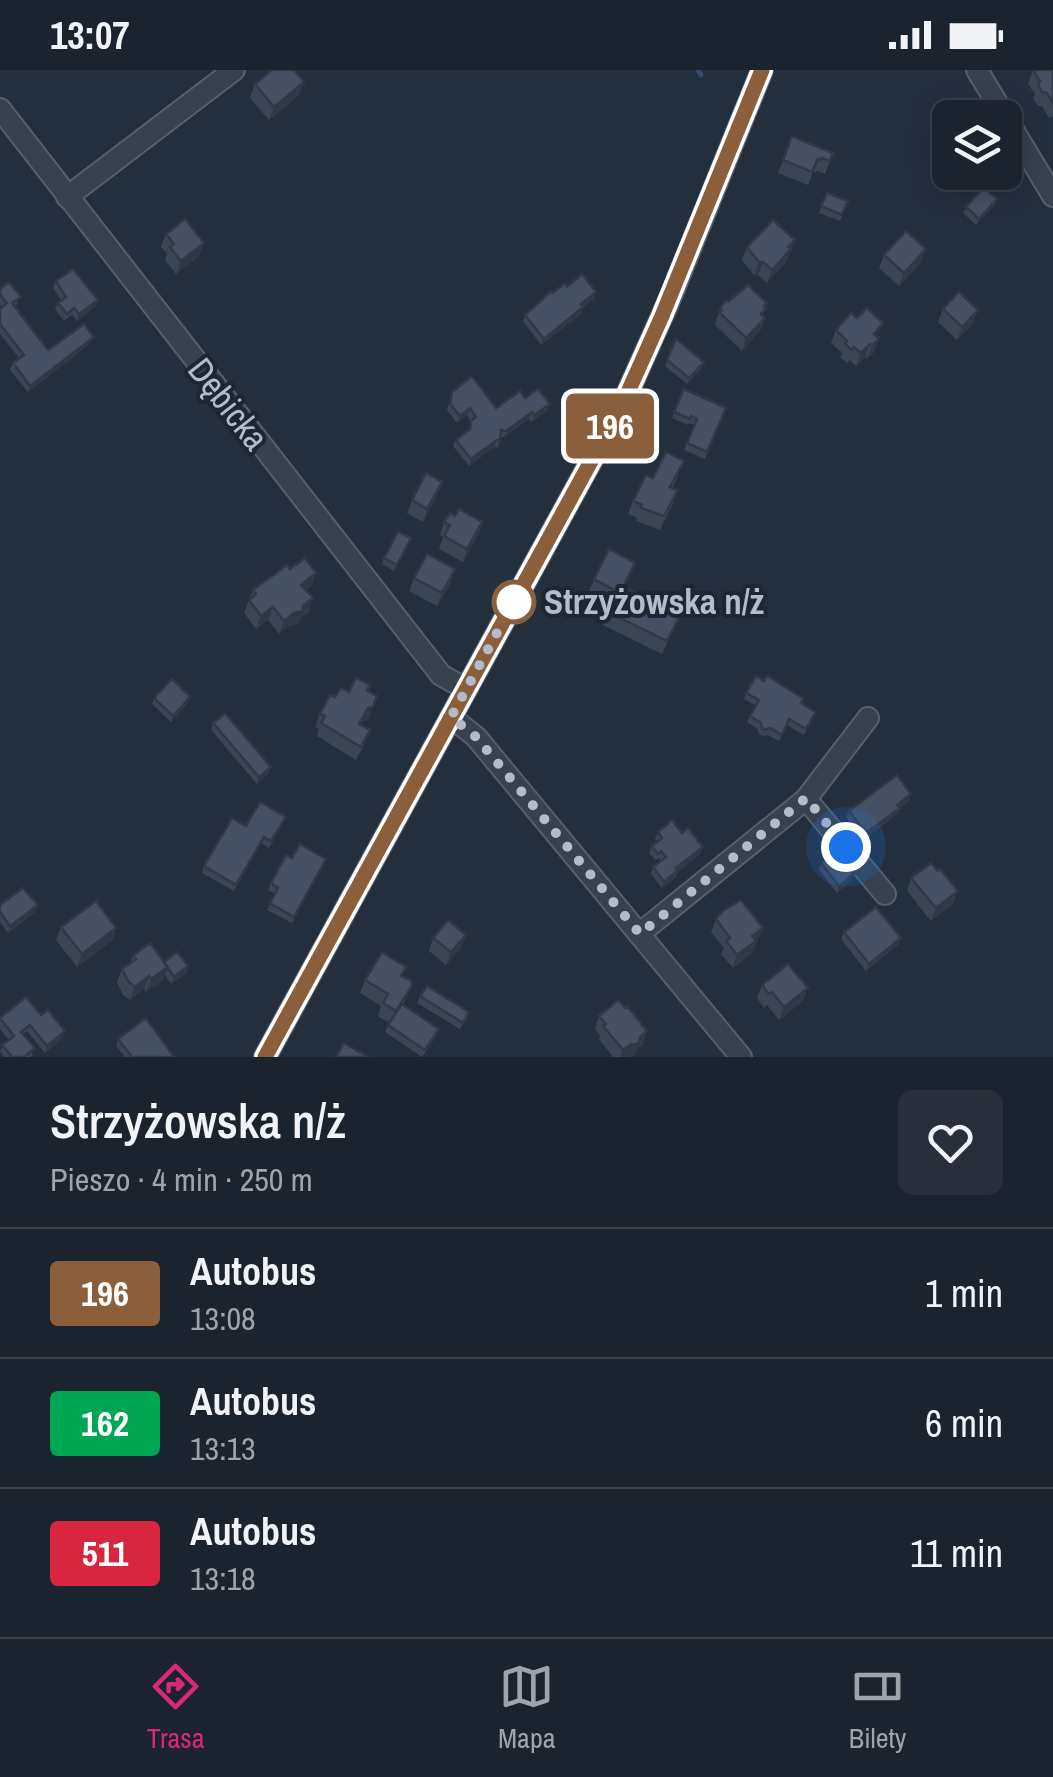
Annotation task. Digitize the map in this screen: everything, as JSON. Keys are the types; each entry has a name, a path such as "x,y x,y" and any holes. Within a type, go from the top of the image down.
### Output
{"street":[{"path":"67,197 234,70"},
{"path":"265,1057 640,368 762,70"},
{"path":"977,70 1053,196"},
{"name":"Dębicka","path":"0,109 440,675 466,690"},
{"path":"451,717 476,737 741,1057"},
{"path":"640,934 806,798 868,718"},
{"path":"806,798 886,894"}],"building":[{"path":"272,70 294,70 304,82 274,107 255,84"},
{"path":"1033,70 1053,70 1053,103 1042,92"},
{"path":"792,136 833,153 830,161 818,159 812,172 783,160"},
{"path":"981,190 997,199 979,219 966,207"},
{"path":"827,193 848,201 842,215 821,206"},
{"path":"185,219 204,243 181,261 166,234"},
{"path":"773,220 795,240 772,270 747,247"},
{"path":"906,231 926,249 904,273 884,255"},
{"path":"73,269 98,300 79,314 74,308 67,314 58,303 66,297 56,281"},
{"path":"582,274 596,292 544,339 525,315 551,291 565,284 567,287"},
{"path":"9,282 21,297 12,303 48,350 84,324 94,337 30,386 13,363 24,355 0,324 0,309 7,303 0,289"},
{"path":"748,285 767,303 761,314 765,318 746,338 719,312 726,301"},
{"path":"959,292 978,310 962,327 943,309"},
{"path":"867,308 883,323 874,334 879,339 861,353 845,344 847,341 836,330 851,313 857,318"},
{"path":"676,339 704,362 689,378 667,360"},
{"path":"472,376 496,408 520,391 525,398 538,389 550,404 506,431 501,430 500,441 471,459 456,440 470,429 476,417 470,408 460,416 450,404 452,392"},
{"path":"684,389 726,408 707,452 687,443 697,419 674,412"},
{"path":"666,452 684,461 670,487 678,490 664,516 633,501 646,475 653,478"},
{"path":"426,473 442,482 427,509 412,500"},
{"path":"459,509 482,522 467,549 444,536 450,525 444,522"},
{"path":"398,532 411,538 397,565 384,558"},
{"path":"609,549 635,563 623,587 680,615 667,641 608,612 618,592 594,579"},
{"path":"427,554 455,569 442,593 414,578"},
{"path":"305,558 316,573 301,585 313,598 303,606 303,611 284,621 273,607 261,616 249,600 256,594 253,590 287,565 290,569"},
{"path":"756,676 764,681 767,676 803,698 801,703 816,712 806,729 789,719 782,735 770,728 765,730 750,716 759,700 746,693"},
{"path":"356,678 370,685 367,690 377,696 359,724 370,730 361,747 321,723 325,716 320,714 330,695 335,697 341,688 349,692"},
{"path":"172,679 190,697 173,716 154,698"},
{"path":"225,713 271,767 259,777 213,723"},
{"path":"897,775 911,794 897,805 900,808 866,833 849,811"},
{"path":"260,802 286,817 271,841 264,837 236,885 204,866 232,818 246,826"},
{"path":"672,820 682,833 688,828 703,847 664,882 653,867 666,857 652,846 662,838 658,832"},
{"path":"300,844 326,859 294,917 270,903 278,888 271,883 286,855 292,858"},
{"path":"836,852 854,874 839,886 821,863"},
{"path":"931,863 958,891 936,908 911,878"},
{"path":"23,888 38,905 10,926 0,912 0,905"},
{"path":"741,900 763,928 752,936 756,941 737,955 716,919"},
{"path":"96,901 116,928 82,954 61,927"},
{"path":"876,907 901,938 869,964 844,932"},
{"path":"448,920 466,935 451,952 433,938"},
{"path":"150,943 168,967 135,987 122,969"},
{"path":"177,952 188,966 174,977 164,962"},
{"path":"382,952 406,967 401,976 411,980 412,986 396,1011 383,1003 388,994 365,980"},
{"path":"788,964 808,988 784,1007 762,985"},
{"path":"427,986 469,1012 463,1023 420,996"},
{"path":"26,997 41,1015 48,1010 65,1031 47,1046 30,1025 21,1032 35,1048 24,1057 12,1057 2,1045 14,1036 0,1018"},
{"path":"618,1000 647,1031 639,1042 623,1050 599,1016"},
{"path":"402,1004 439,1029 425,1050 388,1025"},
{"path":"146,1018 174,1057 132,1057 118,1039"},
{"path":"344,1043 368,1057 336,1057"}],"waterway":[{"path":"698,70 701,75"}],"bus line":[{"name":"196","path":"265,1057 624,401 762,70"}],"place":[{"name":"Strzyżowska n/ż","path":"514,602"}],"route":[{"path":"514,602 451,717 476,737 640,934 806,798 846,847"}]}
